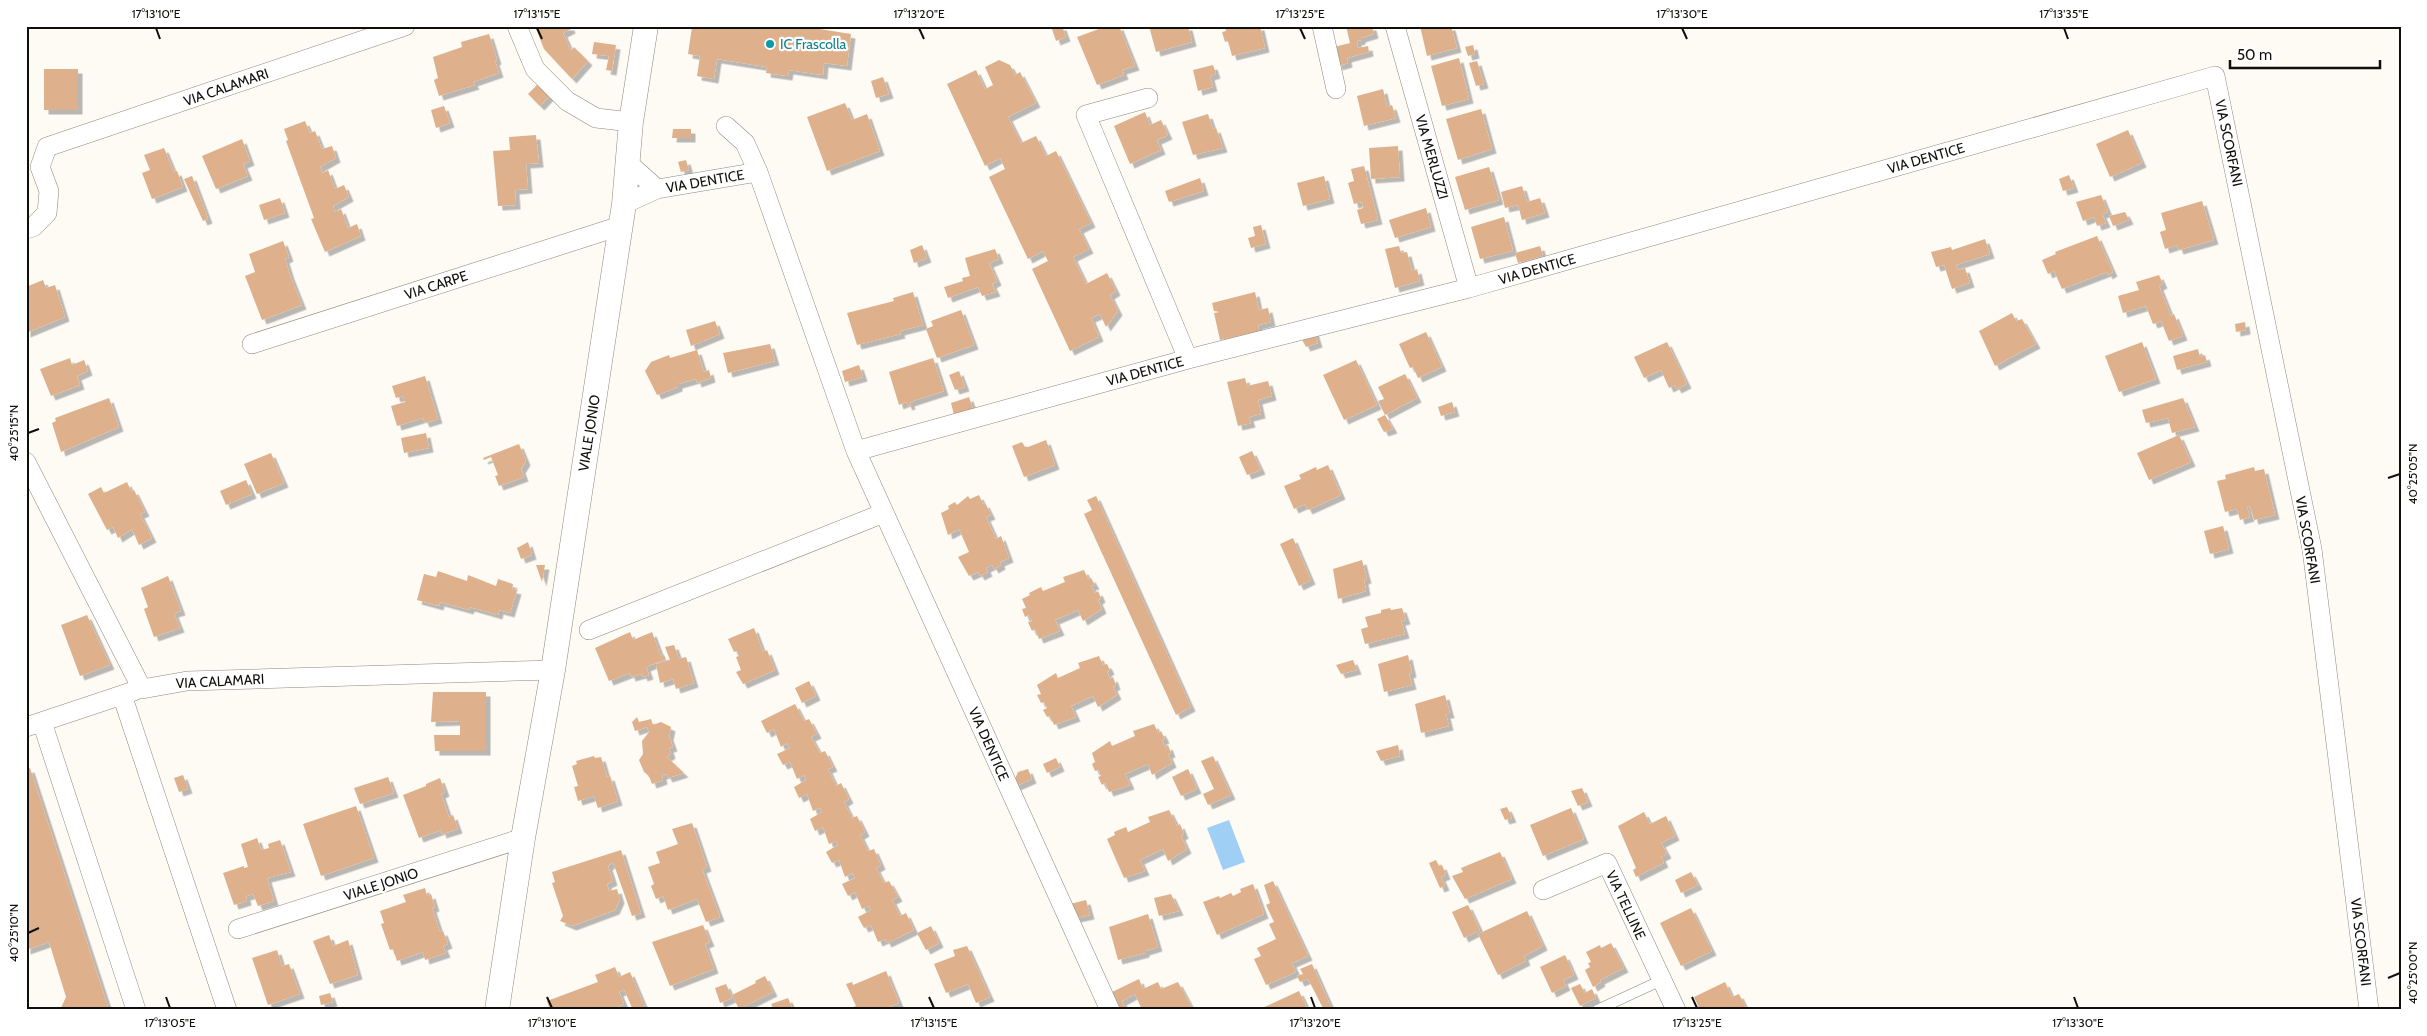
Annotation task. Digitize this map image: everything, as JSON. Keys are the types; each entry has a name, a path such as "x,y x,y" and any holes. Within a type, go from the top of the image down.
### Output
{"street":[{"name":"VIA CALAMARI","path":"26,229 33,227 47,213 49,191 40,167 47,147 404,26"},
{"path":"517,26 535,68 567,101 596,118 631,122"},
{"name":"VIALE JONIO","path":"497,1010 523,838 553,670 622,215 631,122 646,26"},
{"path":"1322,26 1336,89"},
{"name":"VIA MERLUZZI","path":"1395,26 1469,288"},
{"name":"VIA DENTICE","path":"856,451 1188,359 1469,288 2215,76"},
{"name":"VIA SCORFANI","path":"2215,76 2312,549 2370,1010"},
{"path":"1148,98 1086,115 1188,359"},
{"path":"726,126 745,143 758,172"},
{"name":"VIA DENTICE","path":"628,163 657,189"},
{"name":"VIA DENTICE","path":"622,215 657,189 758,172 856,451 1110,1010"},
{"name":"VIA CARPE","path":"252,344 622,215"},
{"path":"26,462 142,689"},
{"path":"588,630 884,513"},
{"name":"VIA CALAMARI","path":"34,725 142,689 187,681 553,670"},
{"path":"122,695 227,1010"},
{"path":"34,725 136,1010"},
{"name":"VIALE JONIO","path":"238,929 523,838"},
{"name":"VIA TELLINE","path":"1543,890 1607,863 1676,1010"}],"lane":[{"path":"1597,1010 1662,980"}],"water":[{"path":"1229,820 1245,862 1223,870 1207,828"}],"building":[{"path":"535,26 570,26 571,29 563,33 571,51 574,47 588,61 572,79 544,49"},
{"name":"IC Frascolla","path":"774,26 790,29 791,26 801,26 851,34 847,66 824,63 823,75 789,70 788,76 766,73 767,67 717,59 714,79 697,76 700,56 688,54 692,27"},
{"path":"1051,26 1062,26 1066,37 1056,41"},
{"path":"1107,26 1119,26 1135,66 1122,70 1124,75 1097,85 1077,37"},
{"path":"1149,26 1188,26 1192,42 1156,52"},
{"path":"1225,26 1260,26 1265,48 1232,56 1228,41 1225,42 1222,32 1226,31"},
{"path":"1346,26 1372,26 1374,34 1357,41 1358,48 1368,46 1369,52 1347,58 1348,63 1338,66 1334,47 1350,43"},
{"path":"1420,26 1451,26 1457,48 1427,56"},
{"path":"489,34 499,73 473,82 475,85 439,96 434,80 438,78 433,57 462,47 461,42"},
{"path":"594,42 616,45 612,71 606,70 609,56 592,54"},
{"path":"1473,45 1475,54 1468,56 1465,47"},
{"path":"1459,58 1469,99 1442,106 1431,66"},
{"path":"999,60 1010,65 1015,75 1020,72 1036,103 1008,117 1021,143 1036,136 1046,156 1056,151 1091,223 1079,229 1089,249 1073,257 1086,284 1107,273 1116,291 1110,295 1118,311 1106,327 1100,314 1091,318 1099,337 1070,351 1032,269 1048,261 1043,251 1028,259 989,177 1005,169 1000,158 985,166 947,84 976,70 985,89 993,85 985,67"},
{"path":"1477,61 1484,84 1476,86 1469,63"},
{"path":"1213,65 1216,74 1210,76 1213,87 1198,91 1193,70"},
{"path":"44,69 78,69 78,110 44,110"},
{"path":"883,77 889,94 876,98 871,81"},
{"path":"539,83 551,94 540,106 528,94"},
{"path":"1383,89 1387,107 1392,105 1396,118 1364,126 1357,96"},
{"path":"845,103 852,120 867,114 880,151 827,171 807,117"},
{"path":"444,106 450,123 436,128 431,110"},
{"path":"1481,109 1492,149 1458,160 1446,119"},
{"path":"1145,112 1150,125 1161,120 1168,135 1157,140 1161,150 1130,164 1114,126"},
{"path":"1208,114 1213,129 1216,128 1223,148 1193,155 1182,122"},
{"path":"305,121 310,133 315,131 322,149 332,146 336,158 320,167 323,173 328,170 335,189 344,185 349,197 333,206 335,212 341,209 348,228 357,224 361,236 325,252 311,219 314,218 286,141 288,140 284,129"},
{"path":"673,129 691,129 691,138 672,138"},
{"path":"2128,130 2142,163 2110,177 2096,144"},
{"path":"536,135 539,163 526,164 528,189 515,190 516,205 498,206 493,151 510,150 509,137"},
{"path":"242,139 250,161 243,164 248,176 216,189 202,156"},
{"path":"1398,146 1400,177 1371,179 1369,148"},
{"path":"164,148 174,172 177,171 183,187 152,199 142,173 150,170 144,155"},
{"path":"686,160 689,170 681,172 678,162"},
{"path":"1364,166 1378,220 1361,224 1357,210 1363,208 1362,202 1354,204 1348,183 1354,181 1351,169"},
{"path":"1489,167 1499,200 1465,210 1455,177"},
{"path":"2069,175 2074,188 2063,191 2059,179"},
{"path":"192,176 208,219 203,221 184,179"},
{"path":"1324,176 1330,199 1303,206 1297,183"},
{"path":"1200,178 1204,191 1169,202 1165,191"},
{"path":"1522,186 1527,202 1540,198 1545,213 1522,220 1518,205 1505,208 1501,192"},
{"path":"2101,195 2108,212 2102,214 2106,223 2097,226 2094,217 2083,221 2076,202"},
{"path":"280,198 285,213 264,220 259,205"},
{"path":"2202,201 2214,240 2179,250 2177,245 2165,249 2160,232 2166,230 2161,213"},
{"path":"1426,208 1431,227 1395,238 1389,220"},
{"path":"2125,212 2129,220 2113,226 2109,216"},
{"path":"1504,217 1513,251 1480,259 1471,227"},
{"path":"1261,225 1266,244 1251,248 1248,238 1255,236 1253,227"},
{"path":"2097,236 2113,272 2108,275 2107,272 2062,289 2054,271 2048,274 2042,260 2056,254 2055,252"},
{"path":"1985,239 1990,254 1956,265 1958,270 1965,268 1970,283 1952,289 1944,265 1936,267 1931,252 1951,247 1952,250"},
{"path":"283,241 289,257 285,259 302,305 262,320 245,276 255,272 249,254"},
{"path":"922,245 927,258 914,263 910,250"},
{"path":"1399,246 1401,253 1407,252 1412,271 1417,269 1420,281 1395,288 1385,249"},
{"path":"1540,246 1543,256 1518,263 1515,253"},
{"path":"995,249 999,259 989,263 997,281 992,284 996,292 982,296 978,287 948,298 944,287 963,281 962,278 970,276 965,258"},
{"path":"2159,275 2163,284 2159,286 2171,316 2174,314 2183,336 2169,341 2161,321 2153,324 2146,306 2123,313 2118,296 2139,290 2136,282"},
{"path":"43,280 46,288 55,285 65,317 26,333 26,287"},
{"path":"913,292 923,325 900,331 901,334 857,345 847,313 894,301 893,298"},
{"path":"1255,292 1259,310 1268,308 1271,322 1258,325 1259,331 1220,340 1214,313 1220,312 1214,311 1212,303"},
{"path":"961,310 974,345 937,358 926,329 933,326 931,321"},
{"path":"2012,313 2016,321 2022,319 2036,344 1995,366 1979,331"},
{"path":"715,321 720,334 691,346 686,330"},
{"path":"2245,322 2246,330 2236,332 2235,324"},
{"path":"1314,330 1318,343 1306,347 1299,334"},
{"path":"1426,332 1442,367 1418,378 1413,367 1410,368 1399,344"},
{"path":"1667,342 1687,384 1677,389 1675,385 1669,388 1661,370 1644,378 1634,357"},
{"path":"2142,342 2156,379 2119,392 2105,356"},
{"path":"770,344 775,361 728,373 723,353"},
{"path":"2198,349 2200,357 2205,355 2207,362 2177,370 2173,356"},
{"path":"697,350 704,372 709,370 711,378 697,383 696,379 678,384 678,387 657,395 645,371 651,362 669,355 670,358"},
{"path":"70,358 72,365 84,360 88,371 77,376 80,385 51,396 40,369"},
{"path":"933,358 944,391 910,402 911,405 908,406 906,402 899,405 889,372"},
{"path":"1356,360 1377,405 1344,420 1323,375"},
{"path":"859,365 863,377 845,382 842,371"},
{"path":"959,371 965,387 955,390 949,375"},
{"path":"1405,374 1417,398 1385,415 1378,401 1384,399 1378,387"},
{"path":"425,376 438,419 425,423 423,418 397,426 391,406 405,402 403,396 396,398 392,386"},
{"path":"1245,378 1247,386 1268,381 1272,396 1258,400 1261,414 1249,417 1251,423 1238,426 1227,382"},
{"path":"969,397 973,409 954,415 951,403"},
{"path":"109,398 119,427 61,452 52,423 56,421 55,418"},
{"path":"2183,398 2195,427 2172,433 2168,418 2146,423 2142,410"},
{"path":"1452,402 1455,412 1441,416 1438,407"},
{"path":"1385,415 1393,429 1384,432 1377,419"},
{"path":"426,433 429,448 404,453 401,438"},
{"path":"2179,435 2191,462 2149,480 2137,453"},
{"path":"1046,440 1055,465 1024,477 1012,446 1022,442 1025,447 1028,447"},
{"path":"519,444 526,461 521,469 524,477 499,486 495,476 498,475 491,457 484,460 483,458"},
{"path":"1252,451 1261,470 1247,475 1239,457"},
{"path":"271,453 284,483 257,494 244,464"},
{"path":"1328,465 1341,495 1308,510 1305,504 1294,509 1284,486 1301,479 1299,475 1316,467 1317,470"},
{"path":"2254,467 2255,471 2264,469 2275,515 2254,520 2250,506 2247,507 2250,517 2240,520 2237,509 2225,512 2217,481 2226,479 2225,475"},
{"path":"246,480 252,494 226,505 220,491"},
{"path":"127,482 131,491 134,490 145,512 140,514 152,538 139,545 132,529 118,538 113,527 107,530 88,494 101,487 104,493"},
{"path":"979,495 991,515 986,517 996,539 1001,536 1009,558 1000,562 1001,565 994,569 992,565 986,568 988,572 980,576 978,572 969,576 958,557 969,552 959,529 948,535 941,513 949,509 948,506 955,502 957,505 968,496 970,499"},
{"path":"1096,496 1191,707 1176,715 1084,514 1092,510 1087,500"},
{"path":"2223,526 2229,549 2210,554 2204,531"},
{"path":"1293,538 1311,580 1299,586 1280,544"},
{"path":"528,542 532,555 521,559 517,548"},
{"path":"1362,560 1367,579 1364,580 1366,591 1338,599 1333,569"},
{"path":"536,565 545,565 542,582"},
{"path":"1084,570 1088,579 1091,578 1095,585 1091,586 1095,593 1098,591 1101,598 1098,600 1102,609 1083,621 1078,610 1055,620 1060,631 1039,639 1035,629 1032,631 1028,622 1032,621 1029,615 1025,617 1022,609 1026,608 1022,599 1041,587 1043,591 1065,582 1063,577"},
{"path":"438,571 467,581 468,575 496,586 498,579 513,584 512,589 517,590 510,613 499,610 498,615 470,607 469,610 440,602 439,606 417,600 424,574 436,577"},
{"path":"168,576 181,611 174,613 180,628 154,637 144,609 148,607 141,588"},
{"path":"1390,608 1391,610 1402,608 1406,620 1401,621 1405,634 1365,644 1361,629 1368,627 1365,617 1381,613 1381,610"},
{"path":"87,615 110,665 80,676 61,625"},
{"path":"754,628 763,652 767,650 775,670 743,684 736,672 741,670 736,657 739,656 737,651 734,652 728,639"},
{"path":"630,632 633,640 652,632 661,656 664,655 666,659 646,667 649,675 643,677 642,674 631,677 630,673 609,681 595,648"},
{"path":"674,645 679,659 686,657 694,683 676,689 673,679 660,683 656,664 670,660 665,647"},
{"path":"1408,655 1412,673 1409,674 1412,685 1384,692 1378,664"},
{"path":"1099,656 1103,665 1107,664 1110,670 1107,672 1110,679 1113,677 1116,685 1113,687 1117,695 1098,707 1093,696 1071,706 1076,717 1054,725 1050,716 1047,717 1043,710 1047,708 1044,702 1041,703 1037,695 1041,694 1037,685 1056,673 1058,678 1080,668 1078,663"},
{"path":"1353,660 1357,670 1341,674 1336,665"},
{"path":"809,681 816,696 802,703 795,688"},
{"path":"433,692 486,692 486,751 435,751 434,735 460,735 460,721 431,722"},
{"path":"1445,695 1450,714 1446,714 1449,726 1421,733 1415,704"},
{"path":"795,704 804,721 809,719 817,734 811,737 820,753 825,751 833,767 828,769 836,786 841,783 849,799 844,802 852,818 857,816 865,832 860,835 868,851 874,849 881,865 876,868 884,883 889,881 898,897 892,900 900,916 906,913 914,930 887,943 885,939 878,942 871,925 864,928 858,917 871,910 869,906 862,909 855,892 848,896 842,884 855,878 852,873 845,877 839,860 832,863 826,852 838,845 836,841 829,844 823,827 815,831 810,819 822,812 820,808 813,811 807,794 799,798 794,787 806,780 804,775 797,779 790,762 783,765 777,754 790,748 787,743 781,747 774,729 767,733 761,721"},
{"path":"637,717 639,722 651,719 653,725 661,722 671,727 669,736 673,747 669,748 671,754 667,757 684,773 668,778 666,774 662,775 663,780 652,784 639,760 643,754 642,741 649,732 647,727 635,731 632,722"},
{"path":"1154,724 1158,733 1161,731 1165,739 1162,740 1165,747 1168,745 1171,753 1168,754 1172,763 1152,775 1148,764 1125,774 1130,785 1109,792 1105,783 1102,785 1098,777 1101,776 1099,770 1095,771 1092,764 1095,762 1092,753 1110,741 1112,746 1135,736 1133,731"},
{"path":"1398,745 1400,756 1381,761 1376,751"},
{"path":"594,756 595,758 601,757 607,777 610,776 618,801 598,808 594,796 578,801 574,787 578,786 572,766 577,764 576,761"},
{"path":"1213,756 1231,795 1208,805 1203,794 1214,789 1201,761"},
{"path":"1056,758 1060,767 1047,773 1043,764"},
{"path":"30,768 109,1010 60,1010 66,997 49,942 26,950 26,769"},
{"path":"1028,769 1032,779 1016,786 1014,781 1018,772"},
{"path":"1188,769 1197,789 1181,796 1172,777"},
{"path":"183,775 188,789 179,792 174,778"},
{"path":"388,777 394,793 360,804 354,788"},
{"path":"440,778 445,792 441,794 449,817 453,815 458,829 442,834 441,830 419,838 403,795"},
{"path":"1582,788 1588,802 1578,806 1571,791"},
{"path":"356,806 374,858 321,876 303,824"},
{"path":"1507,807 1512,818 1505,820 1500,809"},
{"path":"1571,808 1584,839 1543,856 1530,825"},
{"path":"1169,810 1177,826 1180,824 1184,834 1181,836 1187,849 1168,861 1163,849 1140,860 1145,871 1124,878 1107,839 1115,835 1114,832 1126,827 1128,832 1150,822 1148,817"},
{"path":"1644,812 1650,824 1666,816 1675,836 1661,843 1667,854 1661,857 1664,863 1636,877 1633,870 1636,868 1618,826"},
{"path":"692,823 707,867 702,869 720,917 706,922 697,899 668,910 663,896 656,899 651,886 654,884 648,867 660,863 656,852 678,844 672,829"},
{"path":"257,838 261,850 269,848 268,844 280,840 291,872 267,878 274,901 258,906 253,894 246,896 247,901 234,905 223,873 244,866 244,868 248,867 241,844"},
{"path":"621,850 641,913 632,916 613,862 608,866 613,881 607,884 609,891 617,889 620,899 615,910 572,926 560,921 563,916 552,883 555,882 552,872"},
{"path":"1500,852 1512,879 1465,899 1452,876 1463,872 1461,868"},
{"path":"1436,860 1439,866 1442,865 1446,875 1441,877 1445,886 1440,888 1429,863"},
{"path":"1691,872 1698,885 1681,893 1675,880"},
{"path":"1273,881 1308,956 1292,963 1296,972 1266,985 1254,959 1261,956 1257,948 1276,939 1269,924 1274,922 1266,905 1270,903 1264,885"},
{"path":"1253,884 1264,914 1217,935 1203,902 1231,893 1233,896 1241,892 1240,889"},
{"path":"425,888 427,896 431,894 435,907 432,908 440,932 443,931 448,944 443,946 446,953 425,960 423,952 397,961 393,949 390,950 381,924 384,923 380,911 406,902 403,895"},
{"path":"1171,894 1179,911 1159,916 1154,898"},
{"path":"1086,900 1090,915 1076,918 1070,904"},
{"path":"1468,905 1480,930 1464,938 1452,912"},
{"path":"1691,908 1712,951 1681,966 1660,923"},
{"path":"1527,911 1543,946 1524,956 1526,961 1498,975 1478,934"},
{"path":"1148,914 1158,947 1145,951 1145,953 1118,960 1109,927"},
{"path":"703,925 710,942 705,944 714,969 670,986 652,942"},
{"path":"931,926 939,943 926,950 917,933"},
{"path":"329,935 333,946 348,940 358,975 330,984 313,941"},
{"path":"1611,943 1624,968 1600,980 1601,982 1593,987 1585,970 1590,967 1588,963 1591,962 1586,952 1600,945 1601,948"},
{"path":"967,946 990,997 976,1003 968,984 946,993 934,964 955,956 953,950"},
{"path":"277,950 282,966 289,964 300,994 268,1005 252,958"},
{"path":"1565,955 1574,975 1563,980 1566,986 1552,993 1540,967"},
{"path":"1312,964 1331,1007 1324,1010 1308,979 1300,982 1297,976 1303,974 1300,969"},
{"path":"615,967 619,977 630,972 646,1010 633,1010 622,985 624,990 619,992 624,1004 617,1007 618,1010 550,1010 547,1001 598,982 595,975"},
{"path":"886,971 899,1003 881,1010 852,1010 851,1008 856,1006 846,984 852,982 853,985"},
{"path":"765,976 773,992 739,1009 732,995 756,983 755,981"},
{"path":"1139,979 1143,989 1158,982 1161,989 1178,982 1193,1010 1142,1010 1135,994 1122,1001 1126,1010 1118,1010 1110,993"},
{"path":"1725,982 1732,997 1739,994 1746,1008 1742,1010 1700,1010 1694,997"},
{"path":"726,984 732,998 720,1003 715,988"},
{"path":"1580,984 1585,993 1592,989 1596,998 1580,1006 1571,988"},
{"path":"1299,991 1308,1010 1258,1010"},
{"path":"330,993 333,1002 321,1005 319,996"},
{"path":"788,998 793,1010 774,1010 771,1004"}],"place":[{"name":"IC Frascolla","path":"770,44"}]}
